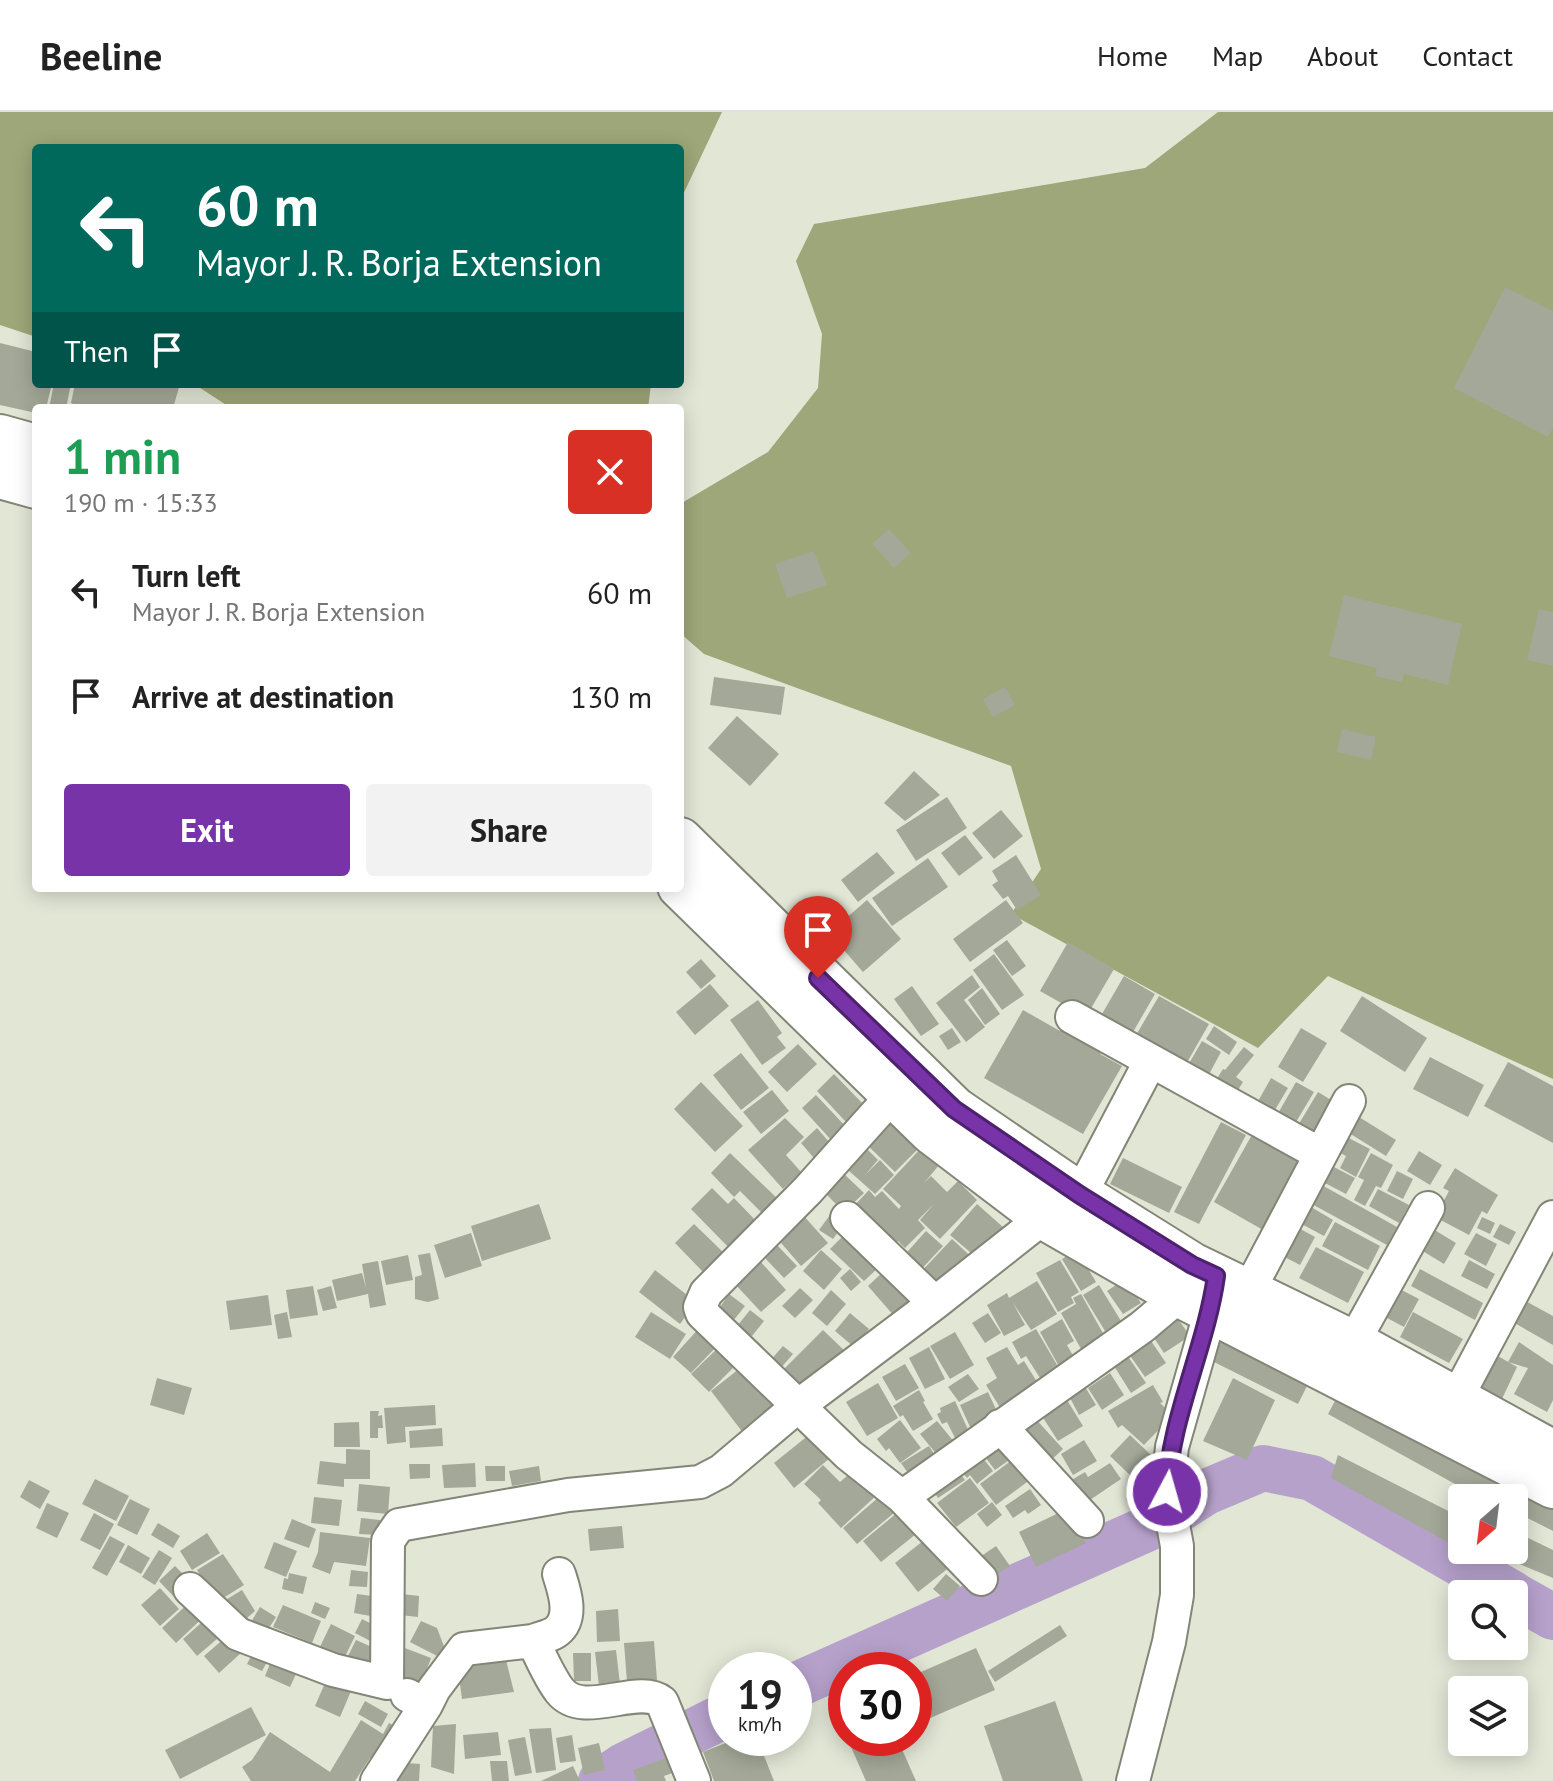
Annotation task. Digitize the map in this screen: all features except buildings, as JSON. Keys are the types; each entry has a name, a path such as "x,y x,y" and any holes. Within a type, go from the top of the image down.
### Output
{"main road":[{"path":"0,437 32,446"},
{"path":"0,476 32,485"},
{"path":"684,844 943,1121"},
{"path":"684,890 893,1095 943,1121 1062,1206 1209,1288 1552,1459"},
{"path":"1209,1288 1353,1343 1552,1459"}],"street":[{"path":"1072,1017 1320,1154"},
{"path":"387,1683 388,1541 399,1525 568,1495 700,1482 721,1471 798,1406 1062,1206 1150,1062"},
{"path":"893,1095 808,1190 702,1300 702,1313 849,1455 902,1497 981,1579"},
{"path":"902,1497 1142,1327 1209,1288 1320,1154 1349,1101"},
{"path":"1353,1343 1428,1208"},
{"path":"1455,1401 1553,1217"},
{"path":"847,1218 935,1303"},
{"path":"1133,1781 1169,1642 1177,1595 1177,1546 1167,1492 1172,1447 1209,1288"},
{"path":"1000,1426 1087,1521"},
{"path":"377,1781 429,1696 464,1649 533,1641 557,1631 565,1617 567,1605 559,1574"},
{"path":"190,1589 238,1634 333,1670 387,1683 426,1705"},
{"path":"533,1641 561,1692 571,1700 582,1703 657,1698 662,1702 690,1773"}],"green space":[{"path":"0,112 722,112 684,193 684,144 32,144 32,336 0,325"},
{"path":"1218,112 1553,112 1553,1079 1328,976 1258,1048 1011,914 1041,869 1011,766 704,654 684,636 684,502 768,452 818,388 822,334 796,261 814,224 1145,168"},
{"path":"200,388 650,388 648,404 225,404"}],"waterway":[{"path":"812,1678 1151,1527 1206,1492 1263,1468 1312,1478 1489,1580"},
{"path":"1528,1603 1553,1617"},
{"path":"601,1781 625,1765 708,1724"}],"route":[{"path":"818,978 954,1109 1080,1195 1192,1265 1216,1276 1211,1310 1172,1447 1167,1492"}]}
